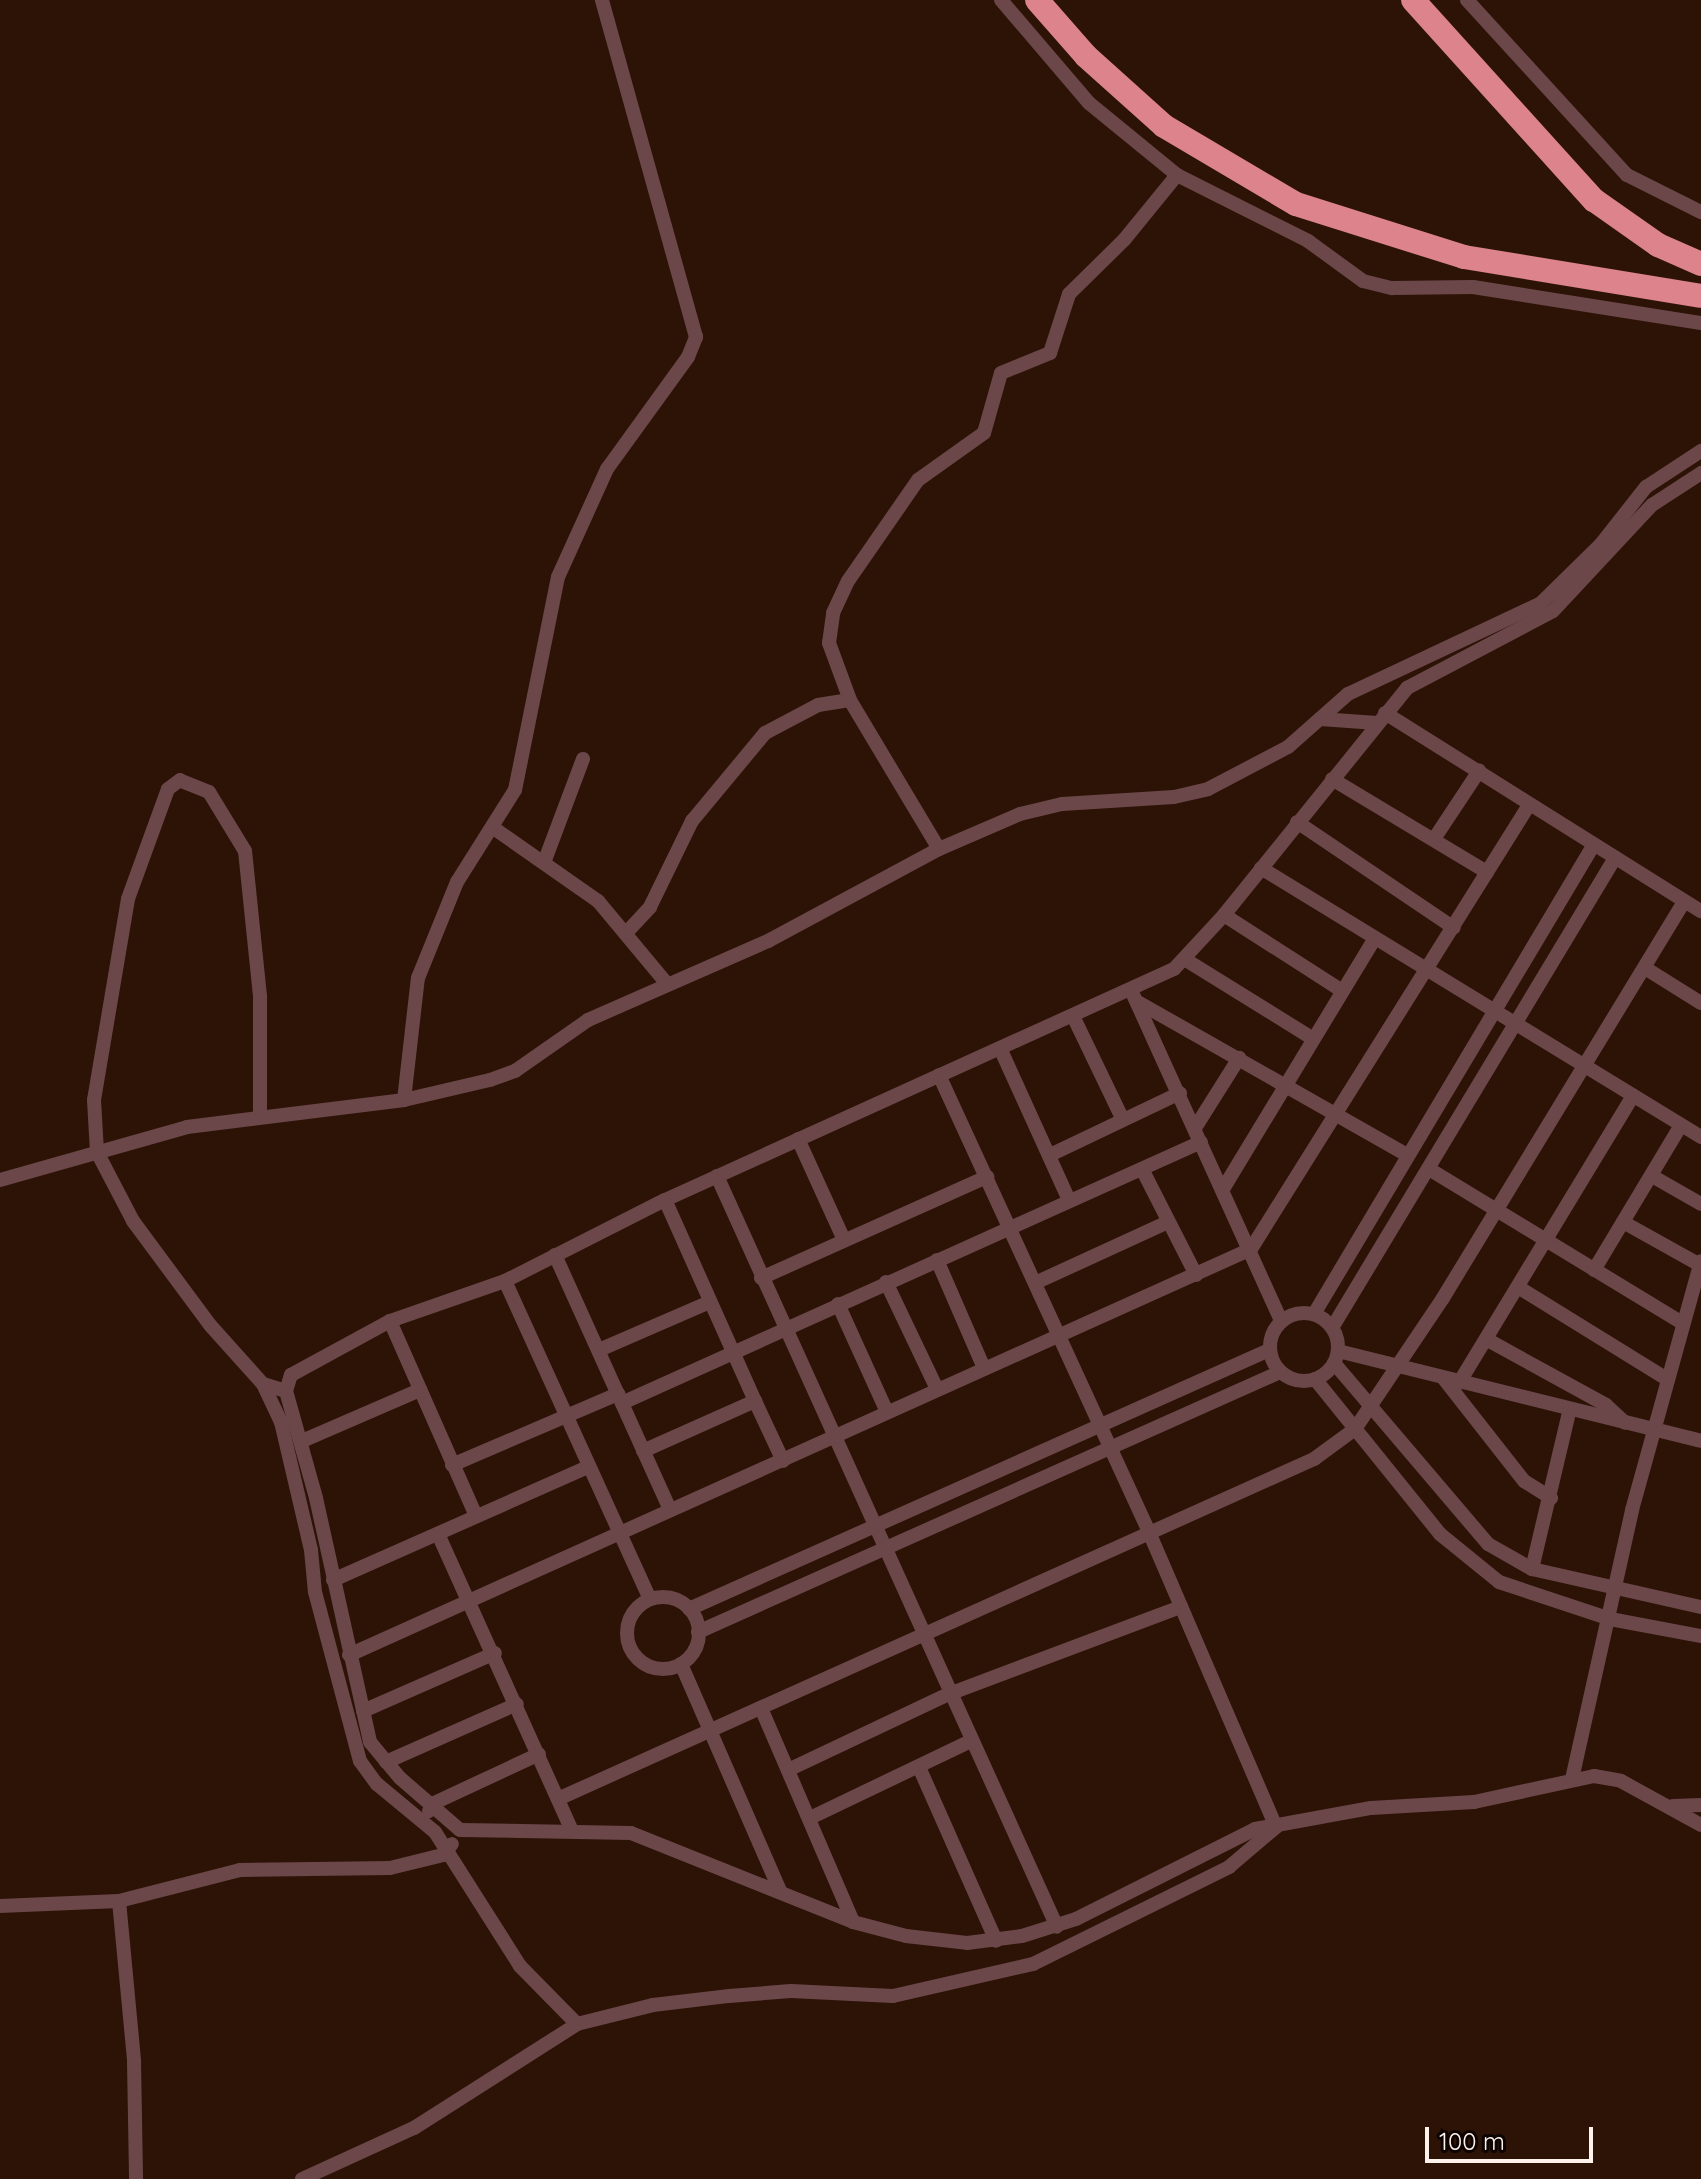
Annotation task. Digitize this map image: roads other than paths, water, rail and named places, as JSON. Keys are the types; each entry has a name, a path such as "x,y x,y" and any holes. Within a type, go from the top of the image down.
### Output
{"highway":[{"path":"1037,0 1094,64 1164,126 1296,204 1355,227 1464,257 1701,296"},
{"path":"1413,0 1594,200 1658,245 1701,264"}],"street":[{"path":"404,1100 418,978 457,882 495,829 521,772 542,638 562,568 607,469 643,424 696,337 602,0"},
{"path":"1001,0 1089,103 1177,175 1308,241 1370,284 1473,287 1701,323"},
{"path":"1467,0 1587,137 1627,175 1701,212"},
{"path":"939,849 850,700 828,636 848,581 918,480 984,433 1001,373 1053,350 1069,294 1124,240 1177,175"},
{"path":"0,1180 187,1127 404,1100 506,1075 573,1028 768,941 939,849 1041,807 1174,797 1208,789 1288,747 1348,694 1541,603 1601,544 1646,487 1701,451"},
{"path":"1701,473 1652,505 1553,611 1418,680 1381,718 1186,960 1133,995 1073,1016 798,1139 665,1200 505,1281 390,1321 291,1375 286,1391 302,1441 370,1742 386,1762 460,1830 571,1829 631,1833 853,1922 906,1936 996,1941 1057,1927 1240,1836 1371,1808 1502,1797 1572,1779 1621,1781 1673,1806 1701,1825"},
{"path":"627,932 650,907 692,821 765,733 818,705 850,700"},
{"path":"1320,719 1381,718 1479,771 1593,846 1701,911"},
{"path":"545,860 583,759"},
{"path":"1434,839 1479,771"},
{"path":"1332,779 1487,872"},
{"path":"260,1117 260,996 245,851 209,792 180,780 168,789 128,899 94,1100 97,1152 148,1241 210,1325 263,1384 281,1422 311,1550 315,1592 356,1751 377,1784 426,1823 450,1851 520,1966 577,2024"},
{"path":"349,1655 1251,1249 1427,973 1529,805"},
{"path":"1297,822 1454,928"},
{"path":"495,829 545,860 627,932 668,985"},
{"path":"1314,1314 1405,1154 1593,846"},
{"path":"1615,858 1332,1328 1336,1357 1372,1410 1478,1536 1532,1569 1701,1607"},
{"path":"1261,868 1427,973 1701,1137"},
{"path":"560,1798 923,1639 1314,1459 1355,1429 1372,1410 1684,901"},
{"path":"1224,915 1341,990"},
{"path":"1223,1189 1374,940"},
{"path":"1186,960 1312,1038"},
{"path":"1645,968 1701,1003"},
{"path":"1133,995 1405,1154"},
{"path":"1133,995 1281,1320"},
{"path":"1073,1016 1123,1120"},
{"path":"1000,1048 1069,1200"},
{"path":"452,1465 567,1416 732,1352 1142,1169 1198,1135 1239,1058"},
{"path":"939,1075 1150,1534 1276,1827"},
{"path":"1050,1155 1180,1093"},
{"path":"1452,1381 1486,1339 1633,1096"},
{"path":"1594,1270 1681,1125"},
{"path":"798,1139 844,1240"},
{"path":"1142,1169 1196,1275"},
{"path":"1429,1169 1681,1322"},
{"path":"717,1176 923,1639 1057,1927"},
{"path":"1652,1176 1701,1204"},
{"path":"761,1278 987,1177"},
{"path":"665,1200 783,1461"},
{"path":"1035,1283 1168,1222"},
{"path":"1572,1779 1652,1429 1700,1263 1623,1222"},
{"path":"555,1255 670,1510"},
{"path":"937,1260 984,1368"},
{"path":"505,1281 650,1599"},
{"path":"886,1282 937,1389"},
{"path":"1518,1287 1667,1379"},
{"path":"599,1350 710,1302"},
{"path":"838,1304 887,1412"},
{"path":"1332,1328 1314,1314 1293,1314 1281,1320 1271,1334 1269,1350 1280,1372 1290,1379 1315,1379 1336,1357"},
{"path":"390,1321 476,1516"},
{"path":"1486,1339 1606,1405 1625,1423"},
{"path":"689,1609 1269,1350"},
{"path":"1336,1357 1396,1367 1569,1412 1701,1441"},
{"path":"698,1632 1109,1444 1280,1372"},
{"path":"1315,1379 1440,1534 1478,1567 1517,1590 1610,1619 1701,1636"},
{"path":"1452,1381 1524,1481 1551,1498"},
{"path":"263,1384 286,1391"},
{"path":"302,1441 420,1390"},
{"path":"643,1451 755,1401"},
{"path":"1532,1569 1569,1412"},
{"path":"333,1580 588,1467"},
{"path":"438,1534 495,1653 571,1829"},
{"path":"666,1597 689,1609 698,1632 697,1644 681,1664 649,1666 630,1649 631,1616 650,1599 666,1597"},
{"path":"788,1770 949,1694 1181,1607"},
{"path":"363,1711 495,1653"},
{"path":"681,1664 780,1891"},
{"path":"386,1762 517,1704"},
{"path":"761,1708 853,1922"},
{"path":"810,1818 971,1741"},
{"path":"426,1823 432,1804 539,1754"},
{"path":"919,1767 996,1941"},
{"path":"1673,1806 1701,1805"},
{"path":"302,2179 414,2128 577,2024 653,2005 741,1995 791,1991 893,1996 1033,1964 1229,1867 1276,1827"},
{"path":"450,1851 460,1830"},
{"path":"0,1906 119,1901 240,1870 354,1872 450,1851"},
{"path":"119,1901 134,2061 136,2179"}]}
